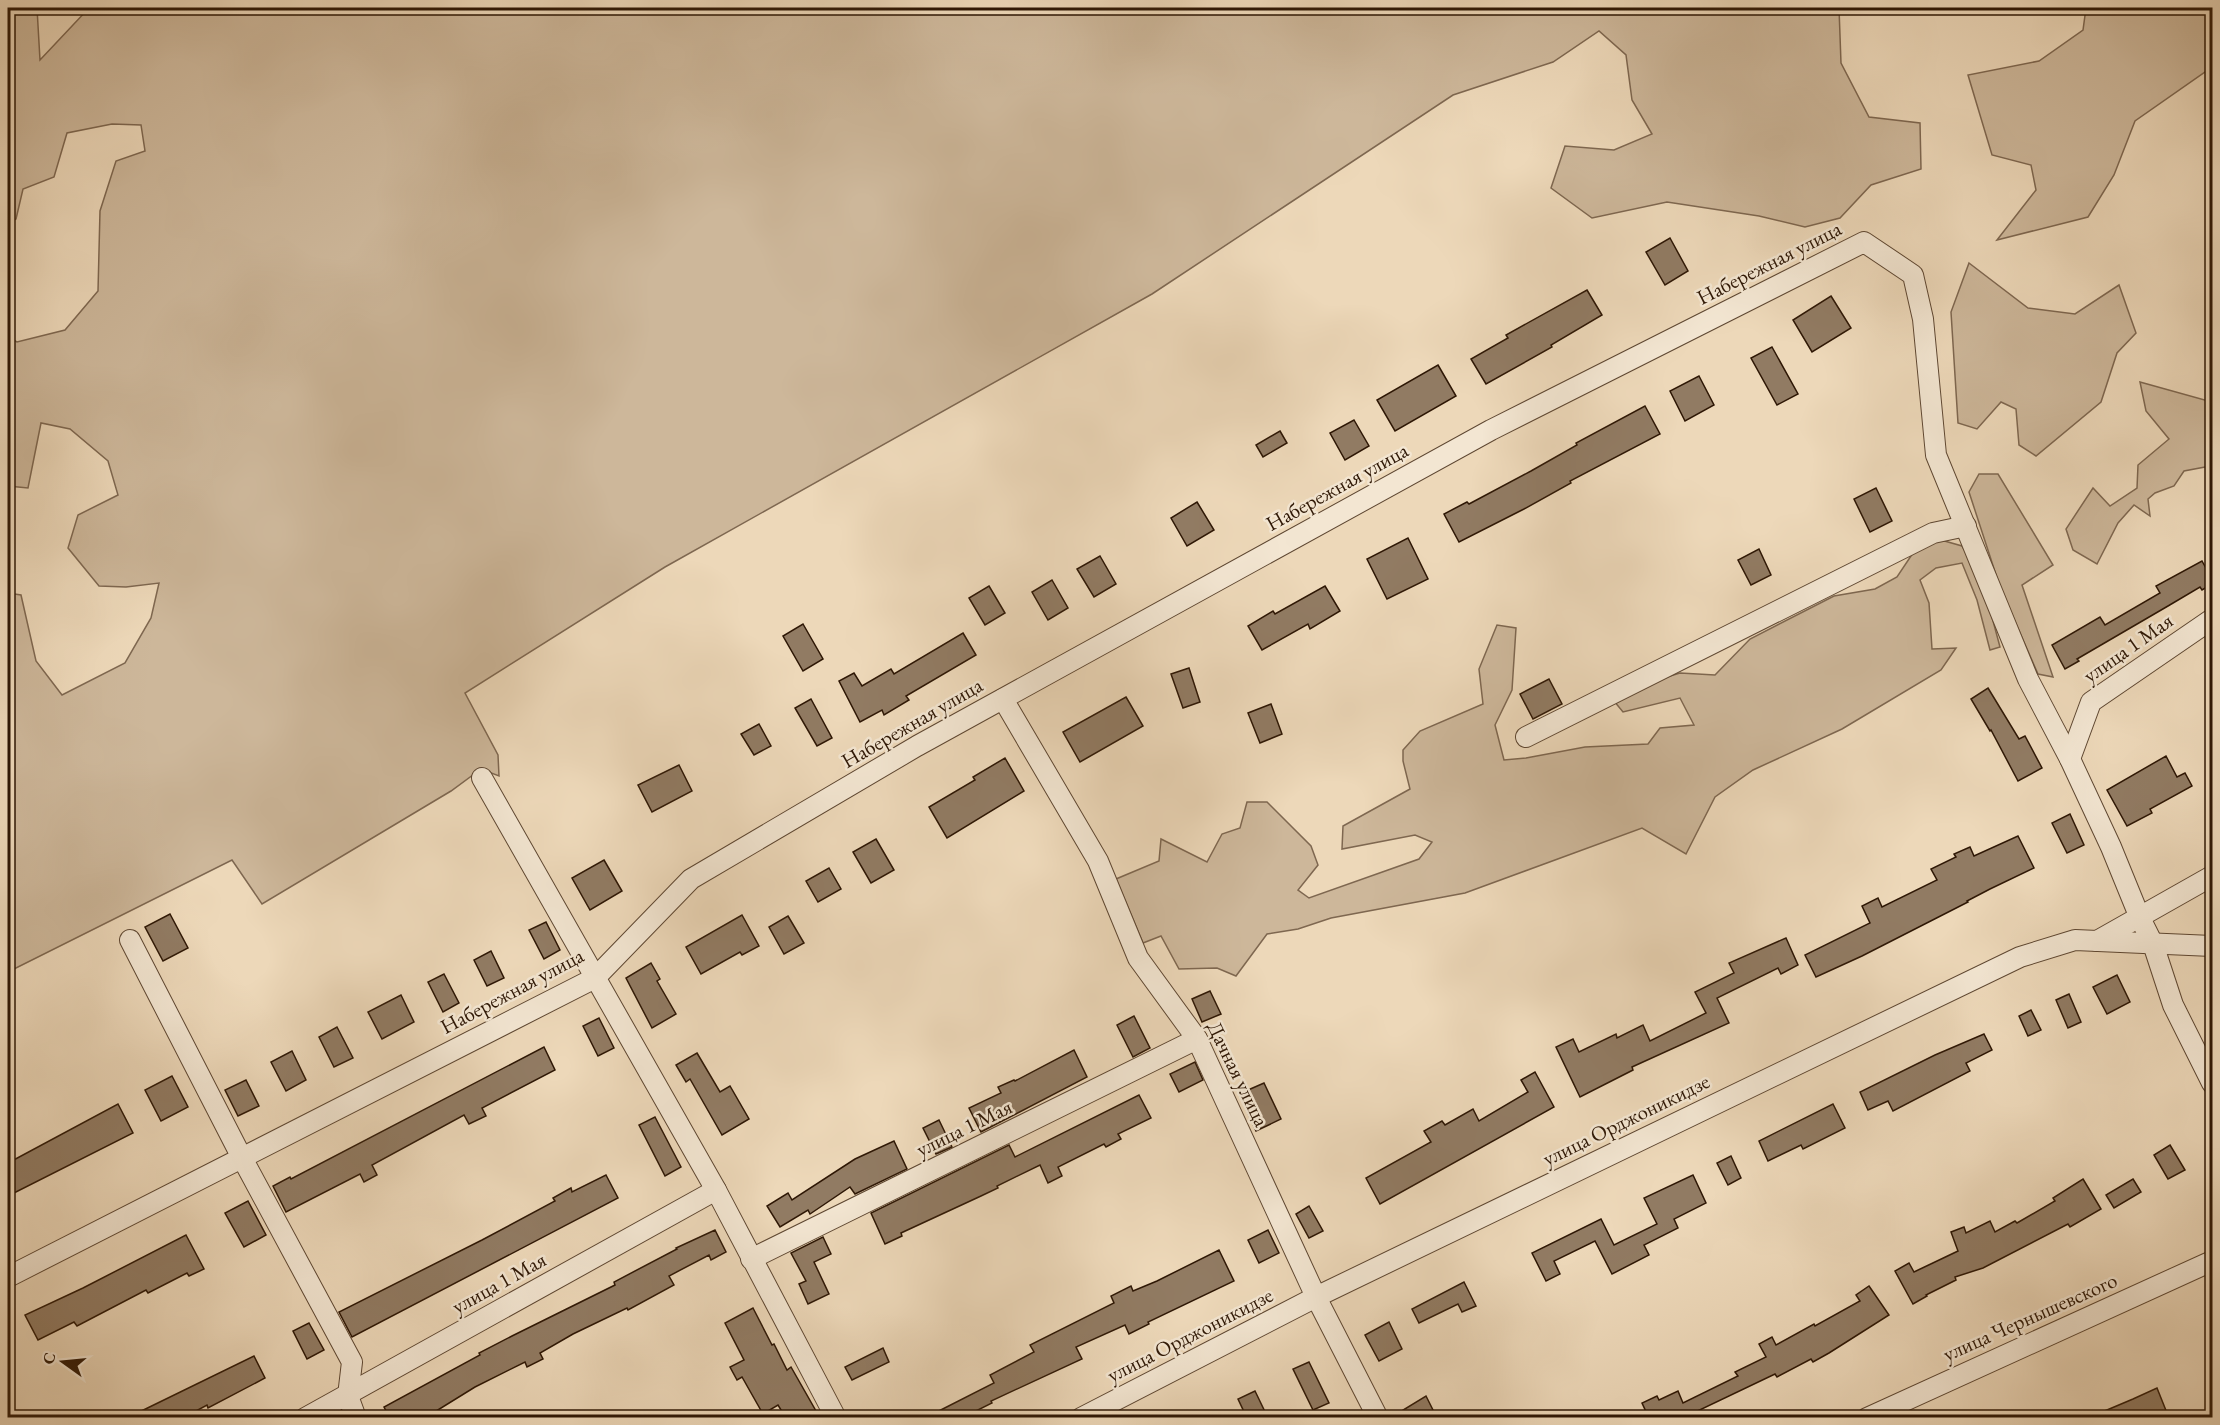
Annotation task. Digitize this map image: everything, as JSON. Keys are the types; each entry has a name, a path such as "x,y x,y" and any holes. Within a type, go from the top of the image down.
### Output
{"street":[{"name":"Набережная улица","path":"8,1277 241,1156 595,978 691,879 917,746 1491,430 1864,242 1913,275 1923,319 1936,455 1966,526"},
{"path":"1526,737 1933,533 1966,526 2028,679 2070,759 2111,847 2153,944 2173,1005 2212,1083"},
{"name":"улица 1 Мая","path":"2070,759 2091,702 2212,619"},
{"name":"Дачная улица","path":"1003,699 1098,861 1138,958 1197,1039 1316,1297 1378,1418"},
{"path":"482,778 716,1190 836,1418"},
{"path":"2095,942 2212,876"},
{"path":"130,940 241,1156 352,1362 348,1395 356,1418"},
{"name":"улица Орджоникидзе","path":"1081,1418 1316,1297 2020,957 2075,940 2212,946"},
{"name":"улица 1 Мая","path":"751,1260 1197,1039"},
{"name":"улица 1 Мая","path":"306,1418 716,1190"},
{"name":"улица Чернышевского","path":"1867,1418 2212,1261"}],"shaded area":[{"path":"8,8 37,8 40,60 89,8 1839,8 1841,63 1869,117 1920,123 1921,169 1871,185 1840,218 1805,227 1759,216 1667,202 1592,218 1551,188 1565,146 1614,150 1652,134 1632,100 1626,55 1599,31 1553,62 1453,95 1152,294 665,567 465,693 498,755 499,776 481,769 451,791 262,904 232,860 8,972 8,593 21,595 36,661 62,695 125,663 151,618 159,583 126,587 99,586 68,548 78,515 118,495 108,461 70,429 41,423 28,488 8,486 8,337 17,342 65,330 98,291 100,211 116,161 145,151 141,125 112,124 67,133 54,177 23,189 16,219 8,223"},
{"path":"2086,8 2212,8 2212,67 2135,121 2114,175 2088,217 1997,240 2036,190 2031,165 1992,155 1968,75 2039,61 2083,30"},
{"path":"1969,263 2028,308 2075,314 2119,285 2136,333 2117,353 2101,402 2036,456 2019,445 2016,409 2001,402 1977,429 1958,423 1951,312"},
{"path":"2140,382 2212,402 2212,462 2205,467 2184,471 2174,486 2155,493 2148,499 2150,516 2134,505 2118,523 2097,564 2073,550 2066,529 2093,488 2110,506 2137,488 2138,465 2169,439 2146,411"},
{"path":"1979,474 1998,474 2053,565 2022,585 2053,677 2038,674 2000,587 1969,492"},
{"path":"1941,540 1962,546 1981,576 2000,647 1990,650 1977,600 1962,563 1936,568 1920,580 1929,603 1932,649 1956,648 1941,670 1842,729 1753,770 1715,797 1686,854 1642,828 1465,893 1331,918 1298,929 1267,934 1236,976 1217,968 1179,969 1161,936 1143,943 1116,879 1159,861 1161,839 1207,862 1222,834 1240,828 1247,802 1267,802 1311,846 1318,865 1298,890 1309,898 1419,859 1432,842 1415,835 1342,849 1343,826 1410,789 1403,761 1403,750 1420,731 1483,704 1479,669 1497,625 1516,628 1512,690 1495,725 1504,760 1585,747 1648,744 1660,728 1694,725 1680,698 1623,712 1614,701 1624,690 1680,673 1715,675 1750,639 1834,596 1875,589 1897,577 1917,547"}],"building":[{"path":"1670,238 1688,271 1665,285 1646,252"},
{"path":"1587,290 1602,315 1551,345 1552,347 1486,384 1471,359 1508,338 1506,335"},
{"path":"1831,296 1851,328 1812,352 1793,320"},
{"path":"1772,347 1798,394 1777,405 1751,358"},
{"path":"1438,365 1456,396 1395,431 1377,400"},
{"path":"1699,376 1714,405 1685,421 1670,391"},
{"path":"1645,406 1660,434 1459,542 1444,514 1467,502 1469,504 1531,471 1577,445 1576,443"},
{"path":"1354,420 1369,446 1345,460 1330,433"},
{"path":"1280,431 1287,443 1263,457 1256,445"},
{"path":"1876,488 1892,521 1870,532 1854,499"},
{"path":"1197,502 1214,530 1187,546 1171,518"},
{"path":"1408,538 1428,579 1387,599 1367,559"},
{"path":"1759,549 1771,575 1751,585 1738,560"},
{"path":"1100,556 1116,584 1094,597 1077,569"},
{"path":"2202,561 2212,579 2212,584 2202,590 2200,587 2077,659 2079,661 2065,669 2052,645 2100,617 2105,625 2160,593 2156,586"},
{"path":"1052,580 1068,608 1048,620 1032,592"},
{"path":"989,586 1005,613 985,625 969,598"},
{"path":"1325,586 1340,611 1310,629 1308,624 1262,650 1248,626"},
{"path":"803,624 823,659 803,671 783,636"},
{"path":"963,633 976,655 906,696 909,700 884,715 882,710 860,722 839,681 854,673 862,686 891,669 894,674"},
{"path":"1189,668 1200,702 1183,708 1171,674"},
{"path":"1549,679 1562,704 1533,719 1520,694"},
{"path":"1988,688 2019,739 2025,736 2042,768 2018,781 1991,730 1971,699"},
{"path":"1126,697 1143,726 1080,762 1063,732"},
{"path":"811,699 832,738 817,746 795,708"},
{"path":"1271,704 1282,734 1260,743 1248,713"},
{"path":"759,724 771,746 754,755 741,734"},
{"path":"2166,756 2177,777 2185,773 2192,786 2150,809 2152,813 2127,826 2107,790"},
{"path":"1005,758 1024,791 947,838 929,807 975,780 973,777"},
{"path":"679,765 692,791 652,812 638,785"},
{"path":"2070,814 2084,845 2067,853 2052,823"},
{"path":"2018,836 2034,868 1816,977 1805,955 1870,923 1862,906 1878,898 1882,907 1937,880 1931,869 1956,857 1954,854 1970,847 1974,856"},
{"path":"876,839 894,870 871,883 853,852"},
{"path":"604,860 622,891 590,910 572,878"},
{"path":"829,868 841,889 818,902 806,881"},
{"path":"170,914 188,948 163,961 145,927"},
{"path":"742,915 759,946 742,955 740,952 701,974 686,947"},
{"path":"788,916 804,943 784,954 769,927"},
{"path":"546,922 560,950 544,959 529,930"},
{"path":"1786,938 1798,965 1781,974 1778,968 1717,998 1729,1023 1632,1067 1633,1070 1580,1097 1556,1047 1573,1039 1579,1052 1616,1034 1617,1038 1643,1025 1650,1041 1706,1013 1695,992 1734,973 1729,963"},
{"path":"491,951 504,978 487,986 474,960"},
{"path":"651,963 660,979 657,981 676,1014 652,1028 626,978"},
{"path":"444,974 459,1003 443,1012 428,982"},
{"path":"2117,975 2130,1002 2107,1014 2093,987"},
{"path":"1210,991 1221,1014 1202,1022 1192,999"},
{"path":"2069,994 2081,1022 2068,1028 2056,1000"},
{"path":"401,995 414,1022 382,1039 368,1012"},
{"path":"2031,1010 2041,1030 2028,1036 2019,1016"},
{"path":"1134,1016 1150,1048 1133,1057 1117,1025"},
{"path":"599,1018 614,1048 598,1056 583,1026"},
{"path":"337,1027 353,1058 334,1067 319,1037"},
{"path":"1984,1034 1992,1050 1966,1063 1970,1071 1893,1111 1888,1101 1868,1110 1860,1092"},
{"path":"544,1047 555,1070 482,1108 486,1116 469,1124 464,1115 372,1165 377,1175 364,1182 360,1174 286,1212 273,1186 290,1177 291,1179"},
{"path":"1074,1050 1087,1077 981,1132 969,1108 1001,1093 998,1087 1015,1081"},
{"path":"292,1051 306,1080 286,1091 271,1062"},
{"path":"697,1053 720,1092 730,1086 749,1119 722,1135 690,1079 686,1082 676,1065"},
{"path":"1195,1062 1203,1080 1179,1092 1170,1074"},
{"path":"1535,1072 1554,1107 1380,1204 1366,1178 1431,1142 1424,1131 1442,1121 1445,1125 1473,1109 1479,1121 1528,1092 1521,1080"},
{"path":"172,1076 188,1107 161,1121 145,1090"},
{"path":"246,1080 259,1106 238,1116 225,1090"},
{"path":"1264,1083 1281,1119 1256,1131 1239,1094"},
{"path":"1139,1095 1151,1118 1118,1134 1121,1139 1106,1147 1104,1144 1058,1167 1062,1176 1048,1183 1040,1165 997,1186 998,1188 901,1233 902,1236 885,1244 871,1213 1009,1145 1015,1157"},
{"path":"118,1104 133,1133 8,1196 8,1163"},
{"path":"1833,1104 1845,1128 1803,1149 1801,1145 1768,1161 1759,1141"},
{"path":"655,1117 681,1167 665,1176 639,1125"},
{"path":"939,1120 952,1147 936,1154 923,1128"},
{"path":"894,1141 907,1169 855,1194 850,1187 810,1214 808,1210 780,1227 767,1206 788,1193 792,1200 855,1159"},
{"path":"2170,1145 2185,1170 2168,1179 2154,1155"},
{"path":"1731,1156 1741,1178 1728,1185 1717,1163"},
{"path":"606,1175 618,1198 352,1337 339,1312 555,1201 553,1198 571,1188 572,1192"},
{"path":"1693,1175 1706,1203 1674,1219 1678,1228 1644,1245 1649,1255 1612,1274 1595,1241 1554,1261 1560,1274 1546,1281 1532,1253 1601,1219 1614,1245 1657,1224 1644,1198"},
{"path":"2083,1179 2101,1209 2070,1227 2068,1224 1983,1268 1955,1277 1956,1280 1913,1304 1895,1271 1909,1263 1914,1272 1958,1251 1951,1232 1964,1227 1966,1233 1990,1221 1995,1232 2015,1221 2017,1223 2055,1201 2053,1198"},
{"path":"2133,1179 2141,1192 2114,1208 2106,1195"},
{"path":"248,1201 266,1235 244,1247 225,1213"},
{"path":"1309,1206 1323,1231 1309,1238 1296,1214"},
{"path":"715,1230 726,1252 711,1260 709,1255 669,1276 674,1285 628,1310 627,1308 573,1334 540,1353 543,1359 527,1367 525,1362 475,1387 425,1418 390,1418 384,1407 480,1355 479,1353 615,1285 614,1282 676,1248"},
{"path":"1268,1230 1279,1253 1259,1263 1248,1240"},
{"path":"186,1235 204,1269 189,1276 187,1273 148,1293 146,1290 77,1326 74,1322 38,1340 25,1315"},
{"path":"823,1237 831,1254 814,1262 829,1294 808,1304 799,1284 806,1281 791,1253"},
{"path":"1219,1250 1234,1281 1148,1322 1149,1324 1129,1334 1125,1325 1076,1347 1082,1359 991,1401 992,1403 962,1418 925,1418 994,1383 990,1375 1034,1352 1030,1345 1114,1303 1111,1296 1131,1286 1133,1291 1157,1281"},
{"path":"1464,1282 1476,1306 1462,1312 1458,1304 1419,1323 1412,1309"},
{"path":"1869,1286 1889,1315 1829,1353 1813,1362 1811,1359 1777,1377 1775,1374 1689,1415 1691,1418 1649,1418 1642,1403 1657,1396 1659,1400 1678,1391 1683,1403 1738,1376 1735,1372 1766,1357 1759,1344 1772,1337 1776,1345 1814,1324 1815,1326 1860,1301 1856,1295"},
{"path":"753,1308 787,1370 791,1367 816,1411 804,1418 786,1418 778,1405 763,1414 742,1377 737,1380 730,1367 744,1360 725,1323"},
{"path":"1389,1322 1402,1349 1379,1361 1365,1335"},
{"path":"309,1323 324,1350 307,1359 293,1331"},
{"path":"883,1348 889,1362 852,1380 845,1367"},
{"path":"254,1356 265,1378 208,1408 207,1405 183,1418 127,1418"},
{"path":"1309,1362 1329,1403 1313,1410 1293,1369"},
{"path":"2157,1388 2169,1418 2088,1418 2133,1399"},
{"path":"1255,1391 1268,1418 1247,1418 1238,1399"},
{"path":"1426,1396 1433,1410 1421,1418 1390,1418"}]}
